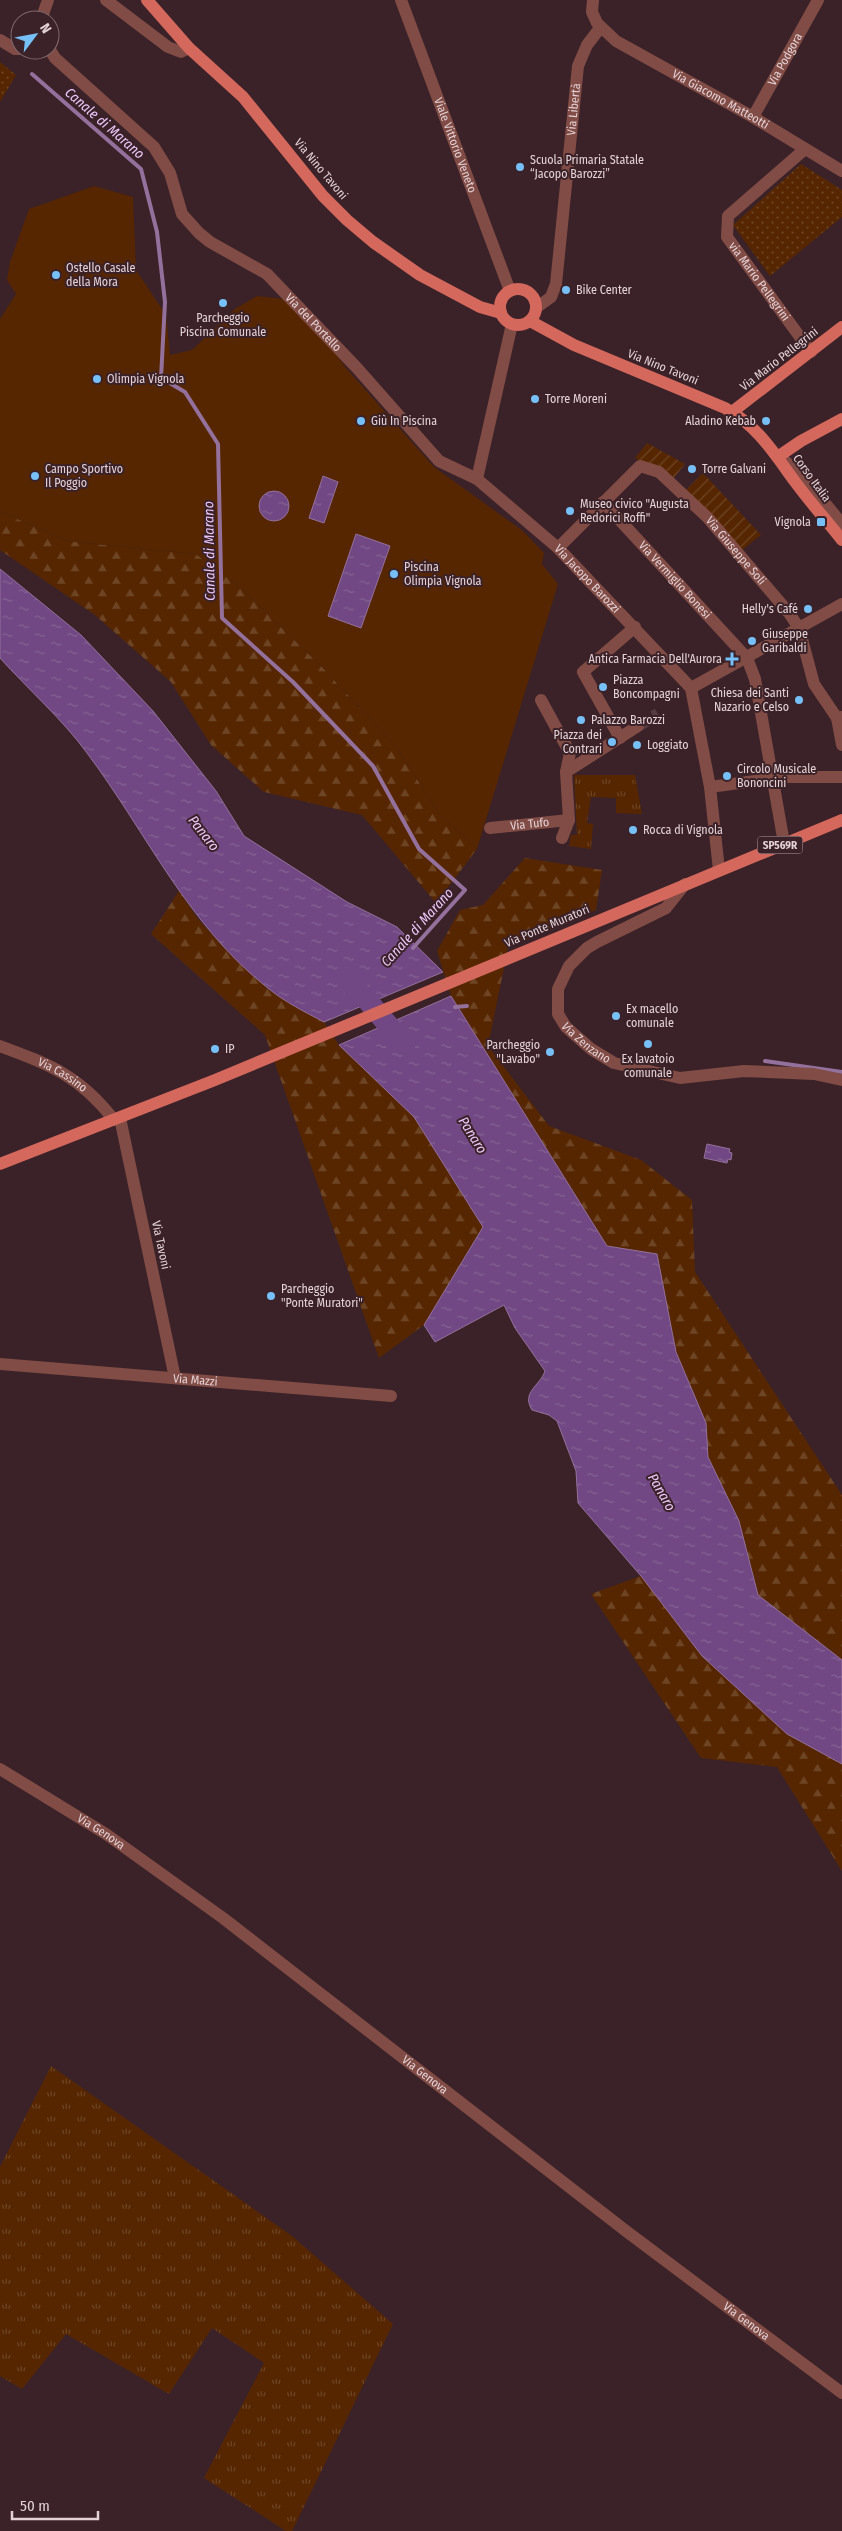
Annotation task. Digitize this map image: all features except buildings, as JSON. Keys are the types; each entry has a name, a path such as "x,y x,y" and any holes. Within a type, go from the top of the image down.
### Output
{"main road":[{"name":"Via Nino Tavoni","path":"147,0 189,48 243,97 323,196 366,236 420,276 480,307 501,313"},
{"path":"519,289 528,292 534,299 536,308 530,321 521,325 512,324 501,313 502,300 510,291 519,289"},
{"name":"Via Nino Tavoni","path":"530,321 574,345 732,412"},
{"name":"Via Mario Pellegrini","path":"732,412 842,327"},
{"name":"Corso Italia","path":"732,412 751,426 779,456 796,483 842,540"},
{"path":"779,456 801,441 842,419"},
{"name":"Via Ponte Muratori","path":"117,1119 842,820"},
{"path":"0,1164 117,1119"}],"street":[{"path":"106,0 168,46 181,52 189,48"},
{"name":"Viale Vittorio Veneto","path":"401,0 510,291"},
{"path":"593,0 592,12 600,28"},
{"name":"Via Podgora","path":"753,117 818,0"},
{"name":"Via Giacomo Matteotti","path":"600,28 632,50 753,117 842,171"},
{"name":"Via Libertà","path":"536,308 551,297 556,284 578,66 587,45 600,28"},
{"name":"Via del Portello","path":"57,60 144,137 160,154 170,173 182,214 194,229 210,242 266,274 357,368 439,461 476,479"},
{"name":"via Mario Pellegrini","path":"805,149 728,216 727,237 811,352"},
{"path":"476,479 512,324"},
{"name":"Corso Italia","path":"779,456 803,476 842,524"},
{"name":"Via Giuseppe Soli","path":"603,502 640,466 659,472 708,518 762,580 799,628"},
{"name":"Via Jacopo Barozzi","path":"476,479 558,548 691,688"},
{"path":"558,548 603,502"},
{"name":"Via Vermiglio Bonesi","path":"603,502 748,658"},
{"path":"719,870 710,787 691,688 842,604"},
{"path":"620,738 583,672 635,627"},
{"path":"799,628 814,684 840,717 842,745"},
{"path":"748,658 755,679 784,843"},
{"path":"541,700 570,753 566,772 569,820 562,838"},
{"path":"566,772 638,726"},
{"path":"710,787 774,778 842,777"},
{"name":"Via Tufo","path":"490,828 569,820"},
{"name":"Via Zenzano","path":"685,884 666,908 597,942 587,948 569,966 558,989 556,999 558,1014 566,1028 591,1049 614,1063 680,1078 744,1070 814,1074 842,1080"},
{"name":"Via Cassino","path":"0,1046 70,1075 117,1119"},
{"name":"Via Tavoni","path":"117,1119 175,1378"},
{"name":"Via Mazzi","path":"0,1364 391,1396"},
{"name":"Via Genova","path":"0,1769 106,1834 223,1918 626,2231 842,2393"}],"green space":[{"path":"0,62 16,75 0,102"},
{"path":"801,164 842,190 842,217 770,276 733,225"},
{"name":"Piscina Olimpia Vignola","path":"94,186 133,197 136,270 166,315 170,355 192,350 235,309 257,296 283,299 330,346 346,368 434,467 523,531 544,553 542,564 558,584 477,849 440,815 397,748 323,668 241,588 196,554 66,541 0,511 0,319 16,294 7,280 10,262 29,209"},
{"path":"647,443 685,464 673,479 635,458"},
{"path":"703,473 761,535 742,550 685,491"},
{"path":"0,511 66,541 196,554 241,588 323,668 397,748 440,815 477,849 436,903 362,815 264,792 211,745 171,682 95,615 0,550"},
{"path":"574,775 635,775 642,814 616,813 616,798 591,797 587,823 593,824 591,849 569,846 571,835 577,835"},
{"path":"525,858 602,870 596,910 508,948 488,1046 549,1126 641,1160 692,1200 695,1272 842,1495 842,1660 758,1595 739,1521 708,1457 706,1423 676,1352 657,1254 607,1246 451,996 437,951 460,910 483,905"},
{"path":"179,891 198,919 230,954 269,990 324,1022 339,1045 414,1117 483,1227 424,1325 379,1358 265,1035 151,934"},
{"path":"641,1576 702,1656 787,1734 842,1764 842,1871 777,1767 701,1758 591,1594"},
{"path":"51,2066 292,2236 393,2324 292,2531 286,2531 204,2478 264,2363 212,2328 169,2394 66,2334 22,2389 0,2376 0,2167"}],"water":[{"path":"323,476 338,482 324,523 309,518"},
{"path":"274,491 285,495 289,506 285,517 274,521 263,517 259,506 263,495"},
{"path":"356,534 390,546 361,628 328,616"},
{"path":"0,569 81,635 153,711 216,791 244,836 347,902 397,927 443,972 324,1022 275,994 240,964 192,908 78,741 0,658"},
{"path":"451,996 607,1246 657,1254 676,1352 706,1423 708,1457 739,1521 758,1595 842,1660 842,1764 787,1734 702,1656 641,1576 578,1503 576,1471 557,1421 549,1415 532,1410 529,1404 532,1389 545,1371 515,1328 504,1305 435,1342 424,1325 483,1227 414,1117 339,1045"},
{"path":"707,1144 730,1149 729,1152 732,1153 731,1160 728,1159 727,1163 704,1158"}],"waterway":[{"name":"Canale di Marano","path":"32,74 141,169 157,232 165,302 161,378 185,392 218,444 222,618 293,682 373,766 419,849 465,890 413,948"},
{"name":"Panaro","path":"349,983 367,1000 405,1045"},
{"path":"455,1007 467,1006"},
{"path":"765,1061 842,1072"}],"tunnel":[{"path":"638,726 658,714"}],"place":[{"name":"Scuola Primaria Statale “Jacopo Barozzi”","path":"520,167"},
{"name":"Ostello Casale della Mora","path":"56,275"},
{"name":"Bike Center","path":"566,290"},
{"name":"Parcheggio Piscina Comunale","path":"223,303"},
{"name":"Olimpia Vignola","path":"97,379"},
{"name":"Torre Moreni","path":"535,399"},
{"name":"Giù In Piscina","path":"361,421"},
{"name":"Aladino Kebab","path":"766,421"},
{"name":"Torre Galvani","path":"692,469"},
{"name":"Campo Sportivo Il Poggio","path":"35,476"},
{"name":"Museo civico \"Augusta Redorici Roffi\"","path":"570,511"},
{"name":"Vignola","path":"821,522"},
{"name":"Piscina Olimpia Vignola","path":"394,574"},
{"name":"Helly's Café","path":"808,609"},
{"name":"Giuseppe Garibaldi","path":"752,641"},
{"name":"Antica Farmacia Dell'Aurora","path":"732,659"},
{"name":"Piazza Boncompagni","path":"603,687"},
{"name":"Chiesa dei Santi Nazario e Celso","path":"799,700"},
{"name":"Palazzo Barozzi","path":"581,720"},
{"name":"Piazza dei Contrari","path":"612,742"},
{"name":"Loggiato","path":"637,745"},
{"name":"Circolo Musicale Bononcini","path":"727,776"},
{"name":"Rocca di Vignola","path":"633,830"},
{"name":"Ex macello comunale","path":"616,1016"},
{"name":"Ex lavatoio comunale","path":"648,1044"},
{"name":"IP","path":"215,1049"},
{"name":"Parcheggio \"Lavabo\"","path":"550,1052"},
{"name":"Parcheggio \"Ponte Muratori\"","path":"271,1296"}]}
